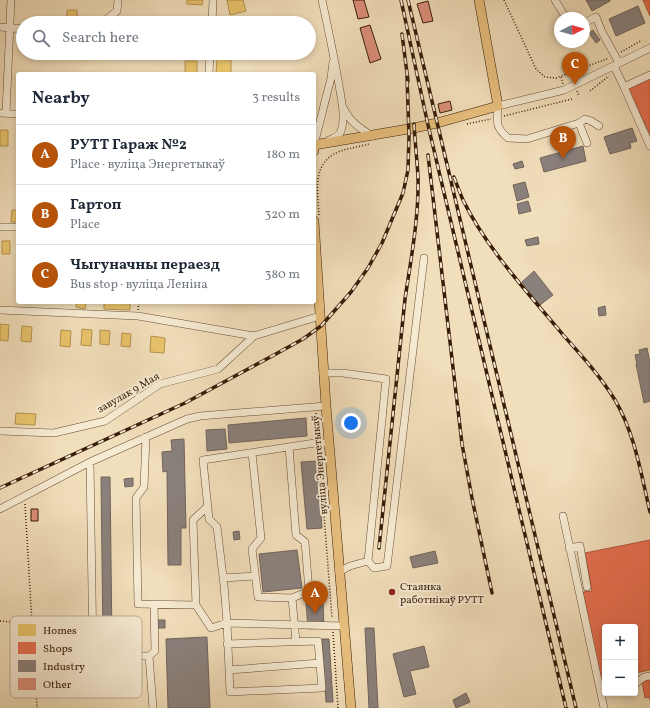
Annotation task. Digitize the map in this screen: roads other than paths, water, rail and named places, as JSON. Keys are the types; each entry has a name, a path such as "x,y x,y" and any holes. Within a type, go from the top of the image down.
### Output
{"main road":[{"path":"316,145 371,140 498,106 479,0"},
{"name":"вуліца Энергетыкаў","path":"317,221 316,286 320,316 323,373 351,708"}],"street":[{"path":"11,0 3,113 16,114"},
{"path":"111,16 117,11 118,0"},
{"path":"212,16 213,0"},
{"path":"316,144 337,137 341,131 343,119 334,53 322,0"},
{"path":"555,0 562,12"},
{"path":"590,20 596,17 615,56 624,87 650,146"},
{"path":"0,27 16,28"},
{"path":"599,126 585,119 527,139 508,138 499,130 497,118 498,106 564,90 650,48"},
{"path":"316,137 331,78 334,53"},
{"path":"209,72 210,60"},
{"path":"624,87 650,75"},
{"path":"342,105 347,118 371,140"},
{"path":"579,122 587,143"},
{"path":"0,227 16,227"},
{"path":"323,373 343,373 386,379 368,561 374,568 387,566 424,258"},
{"path":"0,310 138,316 254,336 320,316"},
{"name":"завулак 9 Мая","path":"0,431 54,432 104,420 160,384 218,369 254,336"},
{"path":"0,509 90,462 187,419 200,416 316,408 326,406"},
{"path":"146,437 144,487 136,498 138,604 196,605"},
{"path":"227,644 318,642 322,688 230,692 229,670 227,644 223,578 217,527 209,519 202,460 289,447 329,443"},
{"path":"252,453 261,538 252,549 258,597 292,598 309,591 305,542 296,535 289,447"},
{"path":"90,462 92,616"},
{"path":"207,507 193,520 196,605 211,628 226,623 294,626 344,626"},
{"path":"563,516 569,548 602,687"},
{"path":"569,548 580,546 587,586"},
{"path":"339,572 350,566 368,561"},
{"path":"223,578 255,576"},
{"path":"292,598 296,642"},
{"path":"142,656 149,656 155,651 154,604"},
{"path":"149,656 153,708"},
{"path":"229,670 320,663"},
{"path":"638,683 644,677 650,676"},
{"path":"603,696 604,708"}],"railway":[{"path":"401,0 428,125 566,708"},
{"path":"408,0 576,708"},
{"path":"402,34 408,81"},
{"path":"0,488 185,403 303,339 321,326 351,292 368,268 382,243 403,193 408,170 409,136 407,76"},
{"path":"379,548 405,299 417,207 418,177 414,124"},
{"path":"428,155 462,444 492,593"},
{"path":"454,177 463,200 484,236 496,253 523,288 604,383 615,400 628,426 650,512"}],"place":[{"name":"Чыгуначны пераезд","path":"575,85"},
{"name":"Гартоп","path":"563,159"},
{"name":"Стаянка работнікаў РУТТ","path":"392,592"},
{"name":"РУТТ Гараж №2","path":"315,614"}]}
